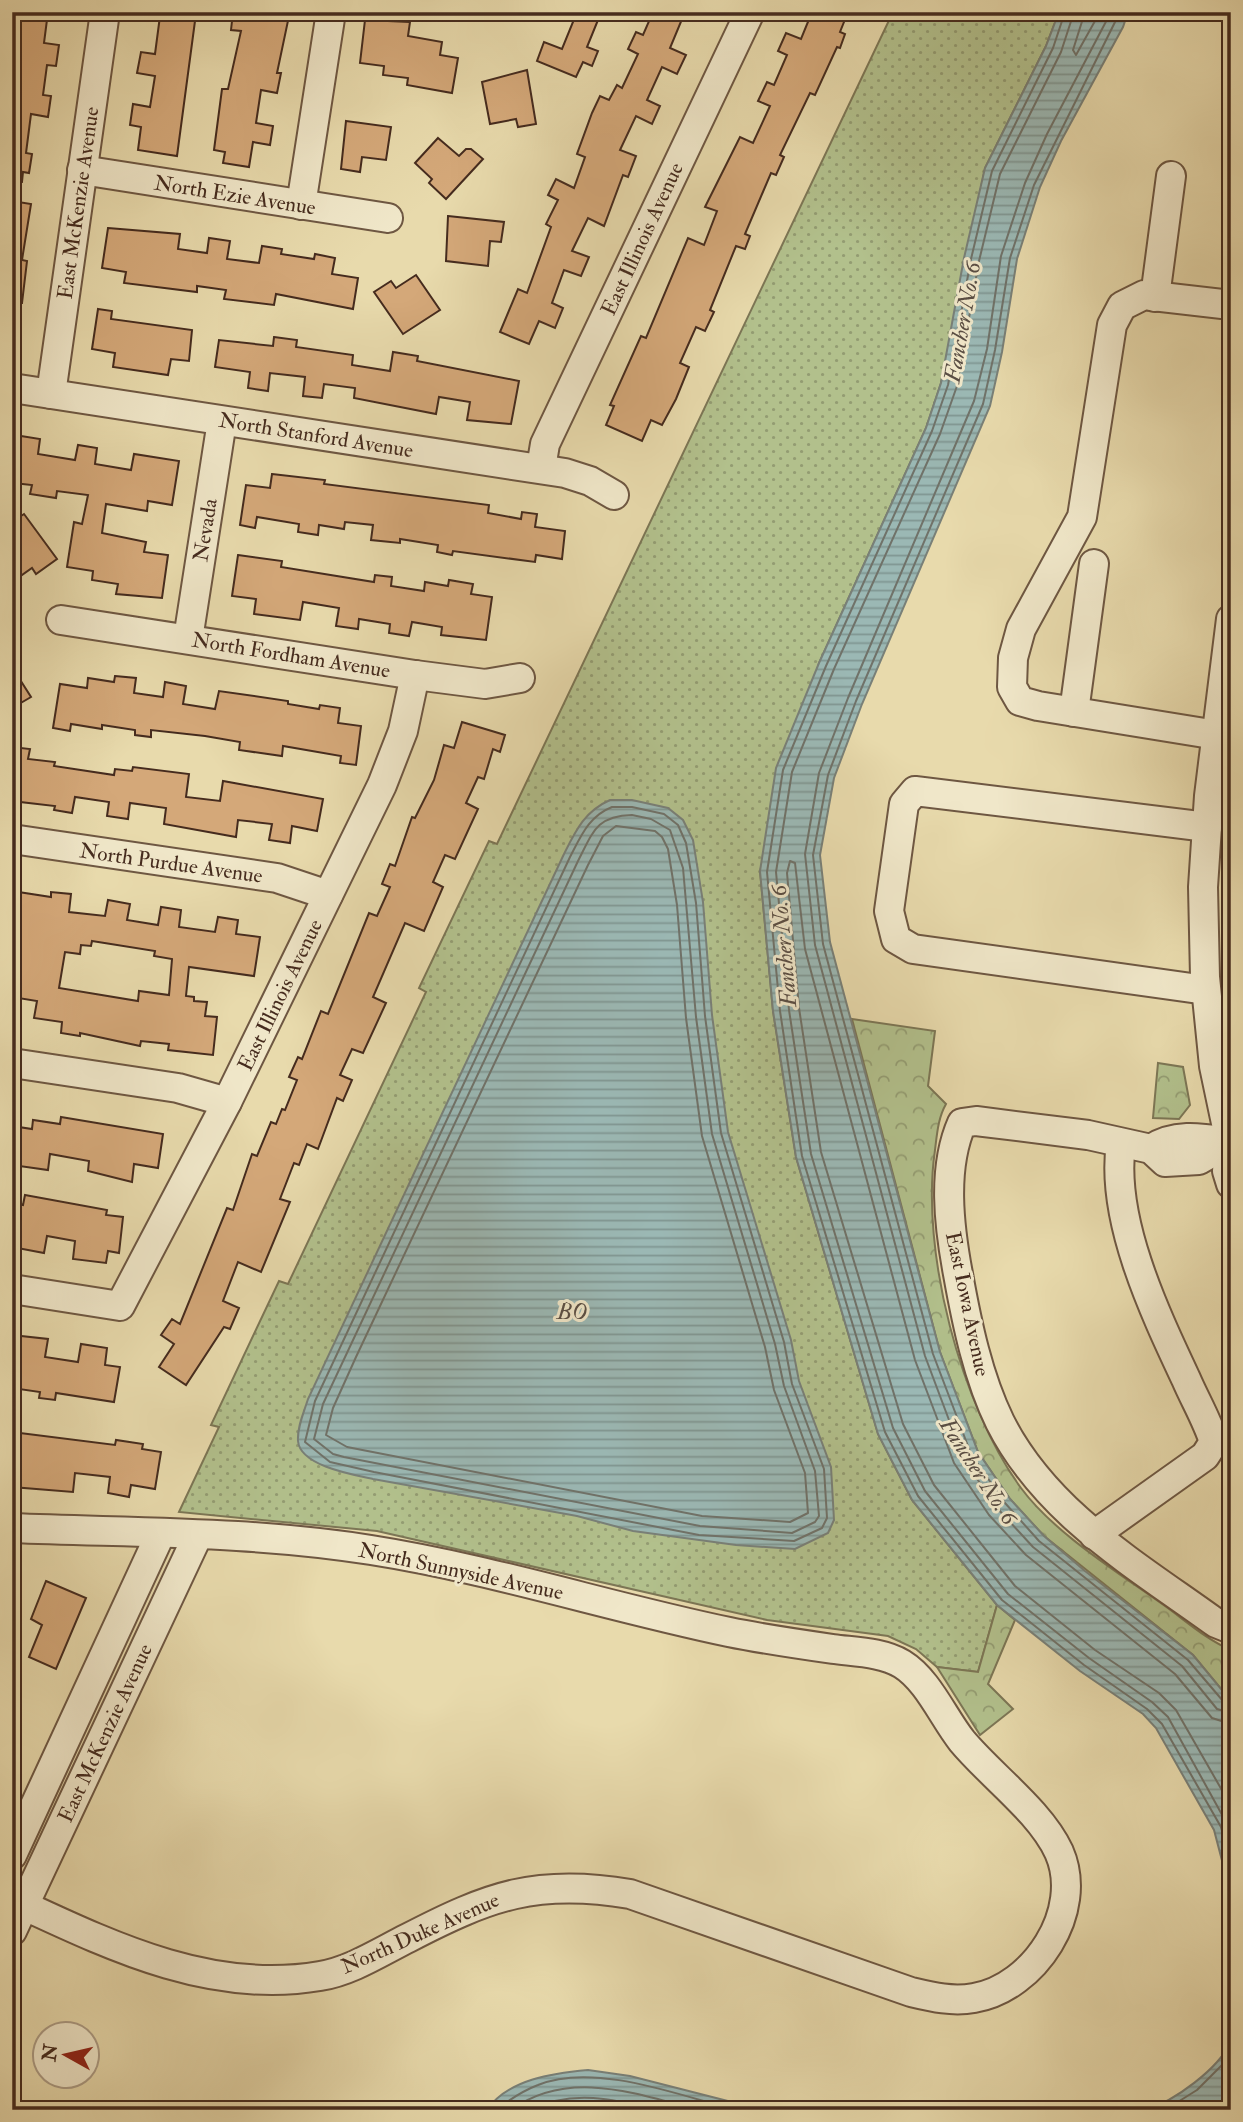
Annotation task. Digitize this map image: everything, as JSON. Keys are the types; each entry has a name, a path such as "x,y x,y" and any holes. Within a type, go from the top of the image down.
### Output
{"street":[{"name":"East McKenzie Avenue","path":"51,394 104,12"},
{"path":"301,205 331,12"},
{"name":"East Illinois Avenue","path":"541,468 545,444 750,12"},
{"name":"North Ezie Avenue","path":"82,170 388,218"},
{"path":"1155,297 1171,176"},
{"path":"1217,735 1020,701 1012,687 1013,658 1021,629 1082,517 1112,325 1122,306 1144,295 1231,305"},
{"name":"North Stanford Avenue","path":"12,388 541,468 590,481 614,495"},
{"name":"Nevada","path":"188,639 222,421"},
{"path":"1074,712 1094,564"},
{"path":"1231,619 1217,735 1220,797 1207,827 1203,887 1206,990 1214,1066 1230,1142 1227,1171 1231,1184"},
{"name":"North Fordham Avenue","path":"61,620 485,684 520,678"},
{"name":"East Illinois Avenue","path":"12,1289 120,1306 228,1102 382,785 403,731 415,675"},
{"path":"1206,990 913,949 896,939 889,911 904,804 915,791 1207,827"},
{"name":"North Purdue Avenue","path":"12,839 277,878 328,895"},
{"path":"12,1063 178,1088 228,1102"},
{"name":"East Iowa Avenue","path":"1121,1144 1088,1135 976,1121 962,1123 951,1156 950,1221 962,1300 984,1380 1000,1421 1019,1454 1066,1511 1094,1535 1216,1622 1231,1629"},
{"path":"1094,1535 1205,1456 1214,1442 1171,1347 1132,1242 1119,1195 1117,1168 1121,1144 1151,1149 1165,1162 1181,1163 1199,1160 1230,1142"},
{"name":"North Sunnyside Avenue","path":"12,1528 311,1542 436,1561 689,1624 758,1638 879,1655 903,1664 922,1682 963,1742 1048,1833 1059,1853 1065,1873 1064,1902 1056,1930 1045,1951 1027,1970"},
{"name":"East McKenzie Avenue","path":"12,1855 160,1535"},
{"name":"East McKenzie Avenue","path":"12,1931 18,1903 198,1535"},
{"name":"North Duke Avenue","path":"18,1903 141,1958 185,1969 276,1980 322,1976 359,1963 458,1912 505,1895 545,1887 588,1886 630,1894 911,1992 948,2000 976,1998 1002,1988 1027,1970"}],"green space":[{"path":"893,12 1059,12 1046,46 985,168 941,383 926,428 819,663 760,871 773,1011 796,1157 878,1434 912,1500 997,1605 978,1672 937,1667 916,1649 888,1636 767,1620 377,1531 179,1512 219,1427 211,1425 279,1281 288,1284 426,992 419,988 489,841 497,844"},
{"path":"852,1019 935,1031 928,1086 946,1104 937,1132 932,1190 940,1280 963,1372 999,1454 1021,1488 1051,1521 1197,1630 1231,1650 1231,1701 1193,1655 1044,1536 1010,1499 978,1452 940,1352"},
{"path":"1158,1063 1183,1067 1190,1105 1179,1119 1153,1118"},
{"path":"997,1605 1015,1620 988,1684 1013,1709 980,1735 937,1667 978,1672"}],"water":[{"name":"Fancher No. 6","path":"1059,12 1128,12 1123,27 1061,141 1040,187 1017,259 990,406 862,704 834,778 820,855 830,942 940,1352 978,1452 1010,1499 1044,1536 1193,1655 1231,1701 1231,1895 1214,1830 1156,1728 1143,1714 1080,1671 997,1605 912,1500 878,1434 796,1157 773,1011 760,871 776,768 819,663 926,428 941,383 964,258 985,168 1046,46"},
{"name":"BO","path":"610,800 632,800 668,808 683,820 693,840 703,902 712,1015 728,1132 791,1340 799,1381 831,1467 834,1520 828,1533 795,1549 736,1545 633,1531 577,1516 354,1475 329,1468 308,1457 301,1450 298,1441 308,1399 564,854 577,829 588,816"},
{"path":"1231,2041 1231,2110 1146,2110 1194,2083 1217,2062"},
{"path":"588,2070 630,2076 763,2110 487,2110 507,2091 519,2085 547,2076"}],"building":[{"path":"12,12 48,12 44,43 59,45 56,66 47,65 43,95 51,96 48,117 31,114 26,153 32,154 29,173 23,172 22,182 12,181"},
{"path":"233,12 289,16 277,73 281,73 277,93 261,90 256,123 273,126 270,145 253,142 249,167 223,163 225,152 214,150 222,89 228,89 241,31 231,30"},
{"path":"577,12 598,20 587,47 598,51 592,66 583,62 576,77 537,61 544,42 562,49"},
{"path":"653,12 685,12 670,48 686,55 677,74 662,67 647,100 660,106 652,124 636,116 620,150 636,156 628,177 623,175 604,226 588,218 572,251 589,257 581,276 564,270 552,303 563,308 555,328 539,321 529,344 500,332 518,289 527,293 551,227 546,224 558,200 548,195 556,179 574,188 585,157 577,154 592,113 600,96 609,100 617,85 622,88 638,54 628,49 636,32 643,35"},
{"path":"812,12 848,12 840,32 845,34 815,95 810,93 780,155 784,157 776,175 771,173 745,234 750,236 745,249 736,246 710,310 714,312 705,331 696,327 680,363 689,367 676,399 662,425 651,420 642,441 606,425 614,406 610,405 641,336 646,338 688,238 704,245 717,211 705,207 740,137 753,143 770,106 758,101 767,82 774,85 787,55 778,51 786,33 801,39"},
{"path":"160,16 195,21 177,156 138,150 141,127 130,125 133,104 150,107 155,76 137,73 141,52 155,54"},
{"path":"365,20 410,22 408,36 442,42 440,55 458,58 452,93 407,85 408,78 383,75 384,66 360,63"},
{"path":"527,70 536,124 518,127 516,119 490,124 482,82"},
{"path":"346,121 391,127 386,160 362,157 360,172 341,169"},
{"path":"438,138 459,156 466,149 471,149 483,159 446,199 429,183 432,179 415,163"},
{"path":"12,201 31,204 22,260 27,261 22,303 12,303"},
{"path":"448,216 504,222 501,242 490,241 488,266 446,261"},
{"path":"108,228 180,234 178,249 207,253 209,238 230,241 227,259 259,263 262,246 282,249 281,254 314,259 315,254 335,258 332,274 358,278 353,309 276,294 274,305 224,299 226,290 197,286 197,292 124,283 126,272 102,268"},
{"path":"416,275 440,310 403,334 374,292 391,281 396,288"},
{"path":"98,309 112,311 111,319 192,330 189,361 171,359 168,375 113,367 115,353 92,349"},
{"path":"274,337 297,340 296,347 353,355 352,365 390,371 393,352 418,356 417,361 519,381 511,424 467,420 470,402 439,397 436,414 354,398 355,388 324,384 322,398 303,396 305,377 270,373 268,391 248,388 250,372 215,367 219,340 273,346"},
{"path":"21,436 40,439 38,454 75,460 78,445 97,448 95,464 131,470 134,454 179,461 172,505 148,501 147,511 106,504 102,533 146,542 144,552 168,555 162,598 116,594 118,584 92,580 93,571 67,567 74,522 82,524 88,495 57,491 56,498 30,494 32,485 14,483"},
{"path":"272,474 325,480 324,484 489,505 488,513 521,519 522,512 537,514 535,527 565,531 562,559 536,555 535,562 453,551 452,555 437,552 438,545 400,539 400,543 371,540 373,525 345,522 344,529 319,525 318,535 298,532 299,524 257,517 255,528 240,525 246,485 270,488"},
{"path":"24,514 57,559 36,574 32,568 12,582 12,522"},
{"path":"238,555 282,561 281,567 374,582 375,575 392,577 391,586 424,591 425,582 448,586 449,580 473,584 471,594 492,597 486,640 441,635 442,627 412,622 409,636 389,633 390,624 359,619 358,629 336,626 339,608 303,602 300,620 254,614 256,599 232,596"},
{"path":"12,667 31,697 12,708"},
{"path":"115,676 136,678 134,693 163,697 165,682 186,686 183,704 215,709 219,691 288,701 288,704 319,709 320,705 340,708 338,723 361,726 356,765 340,763 341,756 283,746 282,756 239,750 240,742 205,736 151,730 151,737 135,735 135,730 102,725 102,729 71,724 70,731 53,728 60,684 87,688 88,678 114,682"},
{"path":"462,722 505,735 500,752 493,749 484,779 478,777 466,803 478,809 455,859 445,855 433,882 443,887 424,931 405,923 373,997 386,1003 363,1053 352,1049 340,1075 352,1080 343,1101 337,1098 318,1149 307,1144 299,1165 294,1163 280,1199 290,1202 261,1272 238,1262 223,1301 239,1308 230,1329 224,1327 186,1385 159,1367 174,1344 161,1335 172,1319 180,1324 227,1208 233,1210 252,1154 257,1156 271,1122 276,1124 282,1109 285,1110 297,1080 289,1077 298,1057 302,1059 321,1011 328,1014 369,913 377,916 390,887 382,884 390,864 395,866 412,817 415,818 434,780 444,745 454,748"},
{"path":"12,747 30,749 28,759 55,762 54,766 114,775 115,769 132,771 133,767 189,774 186,797 220,801 223,781 323,799 317,831 292,826 290,843 269,840 272,824 238,820 236,837 164,824 166,808 130,803 128,819 107,816 109,802 75,797 72,813 54,810 55,806 12,801"},
{"path":"12,891 51,897 51,892 71,894 69,912 105,916 108,900 130,904 127,920 158,925 161,907 181,910 179,927 215,932 218,917 238,920 236,934 260,937 254,976 189,967 186,996 194,997 194,1001 207,1002 205,1016 217,1017 213,1055 168,1050 169,1044 141,1041 140,1046 80,1033 80,1036 61,1033 62,1022 34,1018 37,1001 12,997 18,943 12,942","holes":["92,941 155,951 154,956 172,959 169,995 139,991 138,1001 59,988 65,952 80,954 81,945 91,946"]},
{"path":"61,1117 163,1134 158,1168 134,1164 132,1182 88,1171 89,1161 50,1154 48,1170 12,1165 12,1126 32,1129 33,1120 60,1124"},
{"path":"25,1195 107,1210 106,1215 123,1217 119,1253 108,1251 106,1263 73,1259 75,1241 47,1236 44,1253 12,1247 12,1203 23,1205"},
{"path":"12,1335 48,1339 45,1357 78,1362 81,1344 107,1348 105,1365 120,1367 114,1402 56,1393 55,1400 39,1398 40,1392 12,1388"},
{"path":"12,1432 115,1445 116,1440 143,1444 142,1449 161,1452 155,1489 131,1485 129,1497 108,1493 110,1477 75,1473 73,1492 12,1487"},
{"path":"46,1581 86,1598 56,1669 29,1657 42,1625 31,1619"}]}
